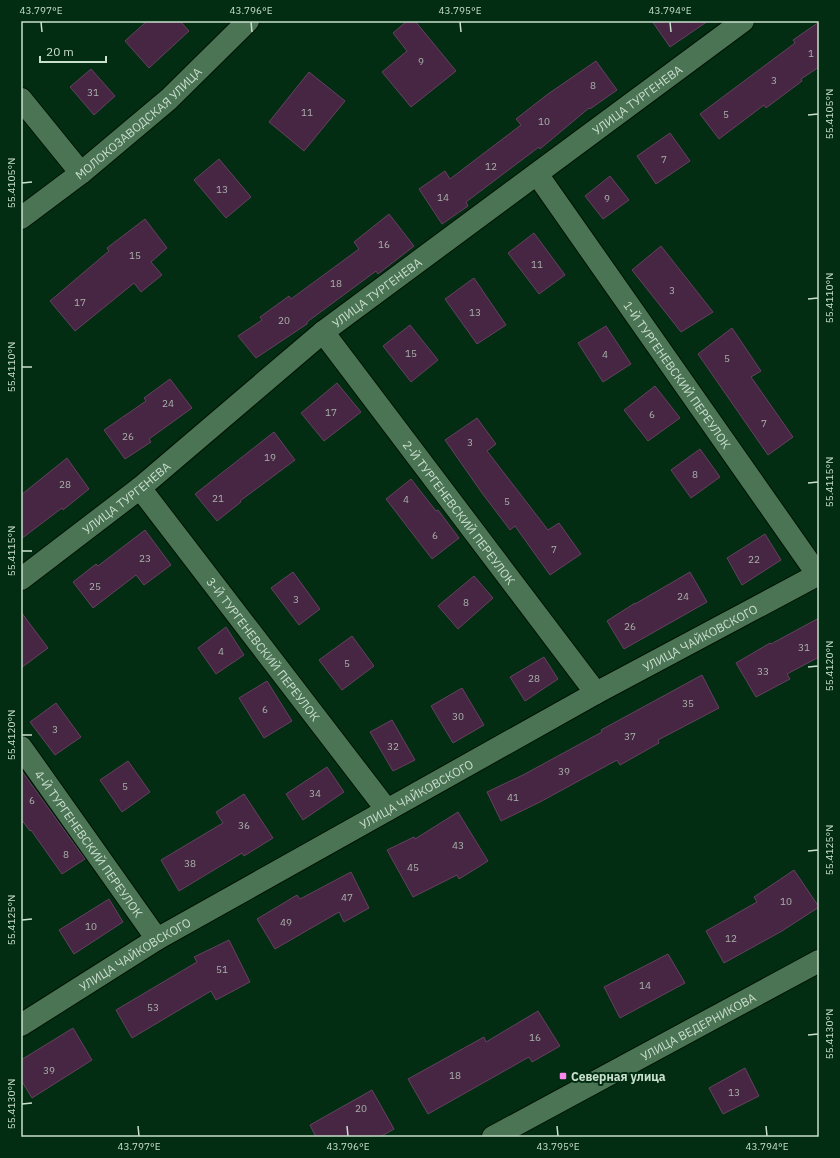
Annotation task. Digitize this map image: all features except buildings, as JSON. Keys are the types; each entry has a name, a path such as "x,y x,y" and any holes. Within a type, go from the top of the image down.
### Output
{"street":[{"name":"МОЛОКОЗАВОДСКАЯ УЛИЦА","path":"21,218 81,173 169,99 248,21"},
{"name":"УЛИЦА ТУРГЕНЕВА","path":"21,579 140,488 323,332 743,21"},
{"path":"21,99 81,173"},
{"name":"1-Й ТУРГЕНЕВСКИЙ ПЕРЕУЛОК","path":"537,174 818,575"},
{"name":"2-Й ТУРГЕНЕВСКИЙ ПЕРЕУЛОК","path":"323,332 596,693"},
{"name":"3-Й ТУРГЕНЕВСКИЙ ПЕРЕУЛОК","path":"140,488 387,810"},
{"name":"УЛИЦА ЧАЙКОВСКОГО","path":"21,1025 157,939 596,693 818,575"},
{"name":"4-Й ТУРГЕНЕВСКИЙ ПЕРЕУЛОК","path":"21,747 157,939"},
{"name":"УЛИЦА ВЕДЕРНИКОВА","path":"493,1137 819,961"}],"place":[{"name":"Северная улица","path":"563,1076"}]}
